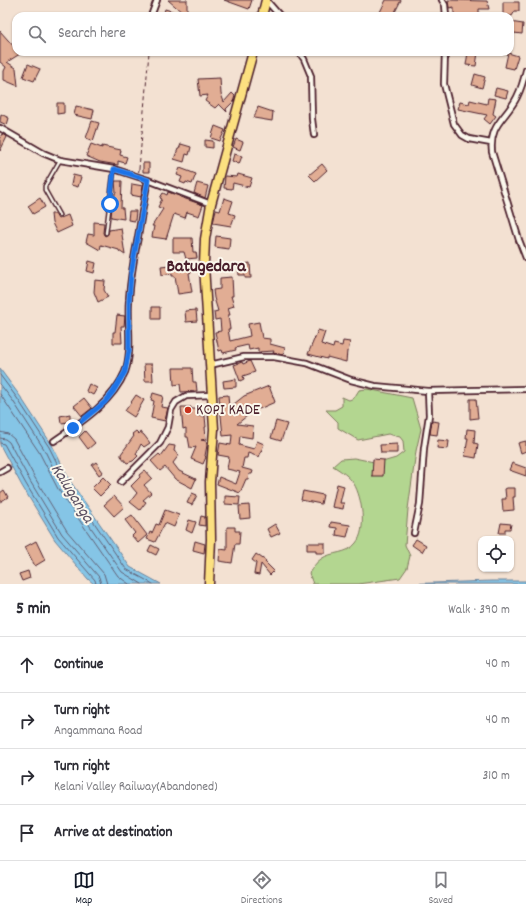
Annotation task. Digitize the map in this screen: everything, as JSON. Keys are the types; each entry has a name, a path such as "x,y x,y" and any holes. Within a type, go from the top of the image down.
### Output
{"highway":[{"path":"263,12 266,0"},
{"path":"209,584 211,539 210,482 214,429 204,265 204,239 211,204 252,56"}],"street":[{"path":"152,12 157,0"},
{"path":"266,0 276,12"},
{"path":"442,0 445,12"},
{"path":"302,56 311,76 314,135"},
{"path":"445,56 444,84 454,124 462,135 469,139 491,143"},
{"path":"526,70 517,97 493,132 491,143 492,152 526,258"},
{"path":"0,128 43,153 60,160 114,169 211,204"},
{"path":"54,441 73,428 105,402 125,372 129,351 129,301 131,274 148,180"},
{"path":"210,365 244,357 274,357 307,363 351,380 375,386 428,392 526,389"},
{"path":"414,533 420,504 424,448 429,414 428,392"},
{"path":"121,482 160,443 168,427 171,410 176,402 186,396 212,395"},
{"path":"0,472 7,468"}],"lane":[{"path":"59,215 45,190 45,186 60,160"},
{"path":"106,233 114,169"}],"path":[{"path":"138,179 149,56"}],"green space":[{"path":"367,389 412,398 421,429 416,451 408,509 405,545 410,556 407,568 400,578 358,584 313,584 309,573 319,560 352,547 356,543 361,530 362,514 357,490 350,479 333,466 341,459 354,458 379,463 396,458 404,452 403,441 400,437 388,434 358,440 338,428 338,422 326,410 335,410 342,406 342,397 349,400 354,398 359,390"}],"water":[{"name":"Kaluganga","path":"0,369 20,396 52,445 70,481 130,567 161,584 94,584 55,540 22,486 0,445"},
{"path":"526,581 526,584 403,584"}],"building":[{"path":"168,0 187,0 187,12 182,12"},
{"path":"224,0 252,0 249,9"},
{"path":"386,0 401,0 395,12 380,12"},
{"path":"448,0 487,1 489,9 479,9 479,12 454,12 454,7 449,8"},
{"path":"503,2 519,2 519,11 515,11 514,13 503,12"},
{"path":"165,9 175,12 164,12"},
{"path":"514,23 523,24 522,34 514,33"},
{"path":"0,31 12,44 12,56 17,56 7,62 16,68 18,86 4,80 4,71 6,67 0,62"},
{"path":"514,55 518,56 514,69 505,67 507,56"},
{"path":"467,56 477,56 476,66 466,65"},
{"path":"28,64 40,69 34,81 23,77"},
{"path":"475,74 485,77 482,88 472,85"},
{"path":"220,78 221,94 224,102 232,93 235,96 233,102 226,109 227,112 219,104 215,108 205,101 208,95 200,96 198,79"},
{"path":"496,88 508,91 506,98 494,95"},
{"path":"488,98 496,99 493,114 496,116 490,124 484,119 487,115 458,109 460,102 469,104 470,100 487,104"},
{"path":"57,103 64,103 64,113 57,114"},
{"path":"76,106 94,110 92,119 74,115"},
{"path":"258,107 273,112 272,121 254,118"},
{"path":"1,114 9,118 7,125 0,122"},
{"path":"92,121 99,123 93,141 86,138"},
{"path":"215,126 225,130 220,141 211,138"},
{"path":"2,134 7,137 0,151 0,137"},
{"path":"236,139 243,142 240,150 233,147"},
{"path":"205,140 213,141 213,148 205,147"},
{"path":"91,144 102,148 102,146 121,150 120,155 127,157 125,163 118,161 118,165 100,162 86,156"},
{"path":"181,144 191,147 189,155 186,154 184,162 174,159"},
{"path":"234,154 242,156 239,164 232,161"},
{"path":"143,163 149,163 149,172 143,172"},
{"path":"322,164 327,170 315,181 309,175"},
{"path":"180,168 196,174 192,184 180,182 182,177 177,175"},
{"path":"238,174 252,178 249,187 233,183 232,189 224,188 225,176 237,177"},
{"path":"73,175 81,177 78,187 71,185"},
{"path":"115,181 122,181 121,208 123,208 124,219 111,217 116,193"},
{"path":"197,183 208,186 205,198 194,193"},
{"path":"132,184 143,186 141,197 131,195"},
{"path":"168,192 203,205 199,216 187,212 185,218 174,214 166,239 152,237 154,226 152,226 163,209 158,207 162,199 160,198 163,193 167,195"},
{"path":"40,198 45,207 33,214 28,206"},
{"path":"224,198 233,201 229,213 235,215 231,226 213,223 216,210 220,211"},
{"path":"129,211 136,211 135,221 128,220"},
{"path":"51,214 55,214 58,219 68,215 72,226 57,233 52,223"},
{"path":"94,222 104,223 103,233 105,236 108,234 109,230 121,228 125,255 119,250 101,245 100,250 86,242 88,234 94,235"},
{"path":"216,236 230,238 229,249 215,247"},
{"path":"173,238 192,238 193,252 196,252 197,258 186,259 184,252 173,252"},
{"path":"89,261 96,263 94,273 87,271"},
{"path":"190,262 192,272 189,273 192,292 178,294 175,276 172,276 172,273 162,275 161,266"},
{"path":"250,263 251,278 245,278 245,275 239,275 238,265"},
{"path":"232,277 233,296 231,296 234,306 228,308 230,315 228,315 230,329 228,329 230,341 250,336 248,324 259,322 262,338 270,339 270,344 285,348 283,355 273,353 274,351 258,352 258,348 249,350 248,345 223,353 222,350 219,351 215,332 221,331 220,319 215,320 214,312 218,311 213,290 220,289 220,278"},
{"path":"95,280 105,281 104,290 108,297 98,302 94,292"},
{"path":"152,307 160,307 160,319 152,319"},
{"path":"196,310 197,321 186,322 185,311"},
{"path":"117,315 125,316 124,326 121,326 122,343 113,343 113,332 115,332"},
{"path":"318,330 325,332 321,344 333,348 334,344 342,346 343,341 350,342 346,362 308,354"},
{"path":"250,361 255,372 243,376 244,379 240,381 234,365 242,362 243,364"},
{"path":"144,364 152,364 153,381 145,381"},
{"path":"173,368 192,368 193,382 196,382 197,391 181,392 180,384 174,385"},
{"path":"236,379 236,387 224,388 223,381"},
{"path":"89,384 97,388 93,395 86,391"},
{"path":"269,386 275,402 259,409 258,407 237,424 253,426 252,438 240,436 239,445 254,449 257,441 264,444 259,457 248,453 247,458 244,458 242,468 253,471 252,474 249,474 248,479 246,479 240,493 217,484 219,477 236,484 240,472 227,469 229,457 218,455 220,443 231,445 232,435 223,436 219,396 228,395 229,408 244,396"},
{"path":"153,393 163,396 161,407 168,408 165,421 151,418 154,401 151,400"},
{"path":"136,395 144,400 134,417 125,411"},
{"path":"84,398 92,408 82,416 74,406"},
{"path":"470,399 476,399 478,418 470,419"},
{"path":"181,407 191,407 191,409 197,409 198,416 205,416 206,439 201,440 206,441 207,445 206,457 203,464 191,459 196,447 190,448 188,437 186,437 186,428 183,429"},
{"path":"70,414 70,422 61,423 60,416"},
{"path":"276,421 287,424 281,441 271,438"},
{"path":"432,421 439,422 437,435 430,434"},
{"path":"467,429 475,430 474,443 478,444 476,458 465,456 468,438 466,438"},
{"path":"85,431 95,443 88,449 79,437"},
{"path":"136,431 139,434 140,432 144,435 150,443 144,447 141,444 136,454 138,456 133,461 127,463 121,454 134,436 132,434"},
{"path":"438,440 449,441 448,449 437,448"},
{"path":"526,441 526,451 521,453 518,443"},
{"path":"397,444 397,453 381,453 380,445"},
{"path":"169,445 175,446 174,451 179,455 173,463 179,471 196,479 192,488 175,479 165,467 160,471 151,461 159,454 161,456"},
{"path":"373,459 384,460 383,476 372,476"},
{"path":"96,462 103,472 99,475 92,465"},
{"path":"512,463 526,468 526,476 509,470"},
{"path":"145,470 152,478 144,485 151,493 143,500 146,502 140,510 130,502 137,493 131,486 140,477 139,475"},
{"path":"103,477 111,485 100,496 92,488"},
{"path":"337,484 344,486 340,503 344,503 343,509 332,507"},
{"path":"515,488 515,497 513,497 514,510 503,511 502,499 506,499 505,489"},
{"path":"4,490 8,497 0,502 0,493"},
{"path":"303,491 323,495 321,504 301,500"},
{"path":"192,493 197,495 192,505 187,503"},
{"path":"114,496 124,507 114,516 104,505"},
{"path":"225,496 240,497 239,505 225,504"},
{"path":"249,505 250,518 240,519 239,506"},
{"path":"165,510 179,515 174,527 165,523 155,542 147,539 150,532 152,533 156,524 159,525"},
{"path":"132,515 147,535 138,543 132,536 135,533 125,520"},
{"path":"201,516 205,517 205,526 199,525"},
{"path":"189,520 196,522 192,533 186,530"},
{"path":"331,522 350,525 347,537 336,535 337,528 330,527"},
{"path":"501,523 511,524 510,529 505,529 505,533 499,533"},
{"path":"275,524 280,533 271,537 267,529"},
{"path":"227,527 235,527 235,531 240,531 239,544 235,544 232,563 219,561 220,549 227,550"},
{"path":"416,539 426,545 422,552 412,545"},
{"path":"36,541 45,560 35,566 25,547"},
{"path":"195,541 205,544 204,553 193,550"},
{"path":"307,543 325,543 325,553 316,553 316,550 307,550"},
{"path":"151,545 159,549 156,555 148,551"},
{"path":"256,554 266,561 265,562 274,571 270,575 261,564 259,575 254,574 256,563 252,560"},
{"path":"28,571 30,578 22,581 19,574"}],"place":[{"name":"KOPI KADE","path":"188,410"}],"district":[{"name":"Batugedara","path":"206,267"}],"route":[{"path":"73,428 105,402 125,372 129,351 129,301 131,274 148,180 114,169 110,204"}]}
